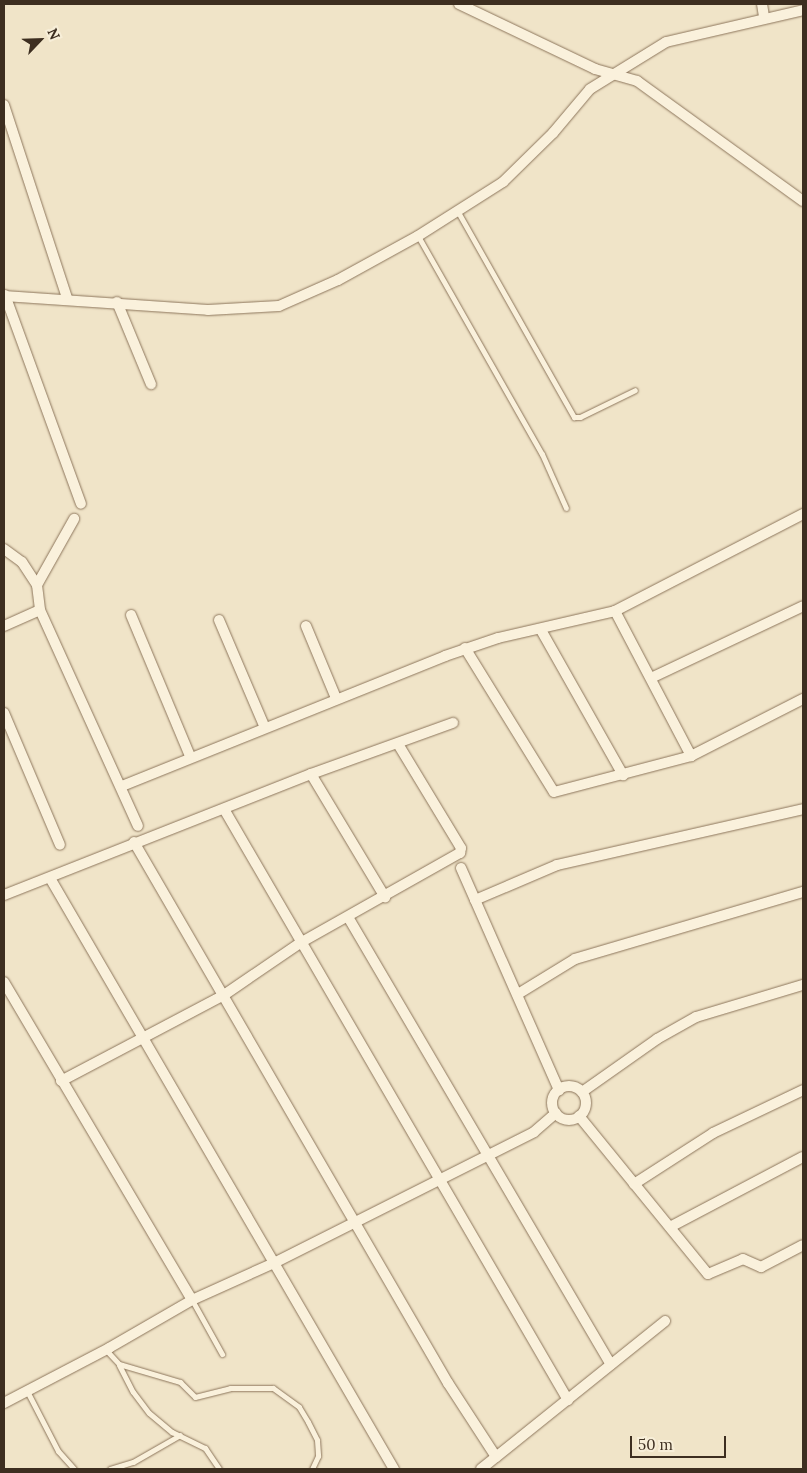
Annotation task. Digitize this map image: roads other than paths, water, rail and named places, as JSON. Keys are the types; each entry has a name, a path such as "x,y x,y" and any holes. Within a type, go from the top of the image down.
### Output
{"street":[{"path":"459,4 595,69 615,73 637,81 803,201"},
{"path":"762,4 764,17"},
{"path":"81,504 4,295 66,298 208,310 279,306 338,280 418,236 503,182 554,133 590,89 666,42 764,17 803,10"},
{"path":"4,105 66,298"},
{"path":"117,302 151,384"},
{"path":"122,786 190,756 465,648 615,611 803,514"},
{"path":"36,585 74,519"},
{"path":"4,549 22,562 36,585 40,610 122,786 138,826"},
{"path":"651,678 803,606"},
{"path":"4,626 40,610"},
{"path":"615,611 692,756"},
{"path":"132,615 190,756"},
{"path":"219,620 264,728"},
{"path":"306,626 336,698"},
{"path":"541,630 623,775"},
{"path":"465,648 554,792 692,756 803,699"},
{"path":"4,713 60,845"},
{"path":"4,895 310,774 453,723"},
{"path":"61,1080 224,995 300,942 386,897 456,857 461,848 398,744"},
{"path":"310,774 386,897"},
{"path":"224,809 568,1400"},
{"path":"475,900 556,865 803,809"},
{"path":"134,842 356,1221 448,1383 496,1458"},
{"path":"461,868 559,1090"},
{"path":"50,878 394,1469"},
{"path":"518,994 575,960 803,892"},
{"path":"348,917 611,1365"},
{"path":"4,982 192,1300"},
{"path":"582,1092 657,1039 696,1017 803,985"},
{"path":"571,1086 582,1092 585,1105 579,1116 566,1119 556,1113 552,1100 559,1090 571,1086"},
{"path":"634,1184 713,1133 803,1090"},
{"path":"4,1403 106,1350 192,1300 274,1264 534,1132 556,1113"},
{"path":"579,1116 708,1274 742,1259 761,1267 803,1245"},
{"path":"670,1227 803,1156"},
{"path":"481,1469 665,1321"}],"lane":[{"path":"458,212 574,417 580,417 635,390"},
{"path":"418,236 542,454 566,508"},
{"path":"192,1300 222,1354"},
{"path":"106,1350 119,1364 133,1392 149,1414 180,1435 205,1448 219,1469"},
{"path":"119,1364 180,1382 195,1397 230,1388 273,1388 299,1407 317,1440 318,1456 312,1469"},
{"path":"26,1391 58,1451 74,1469"},
{"path":"110,1469 133,1462 180,1435"}]}
